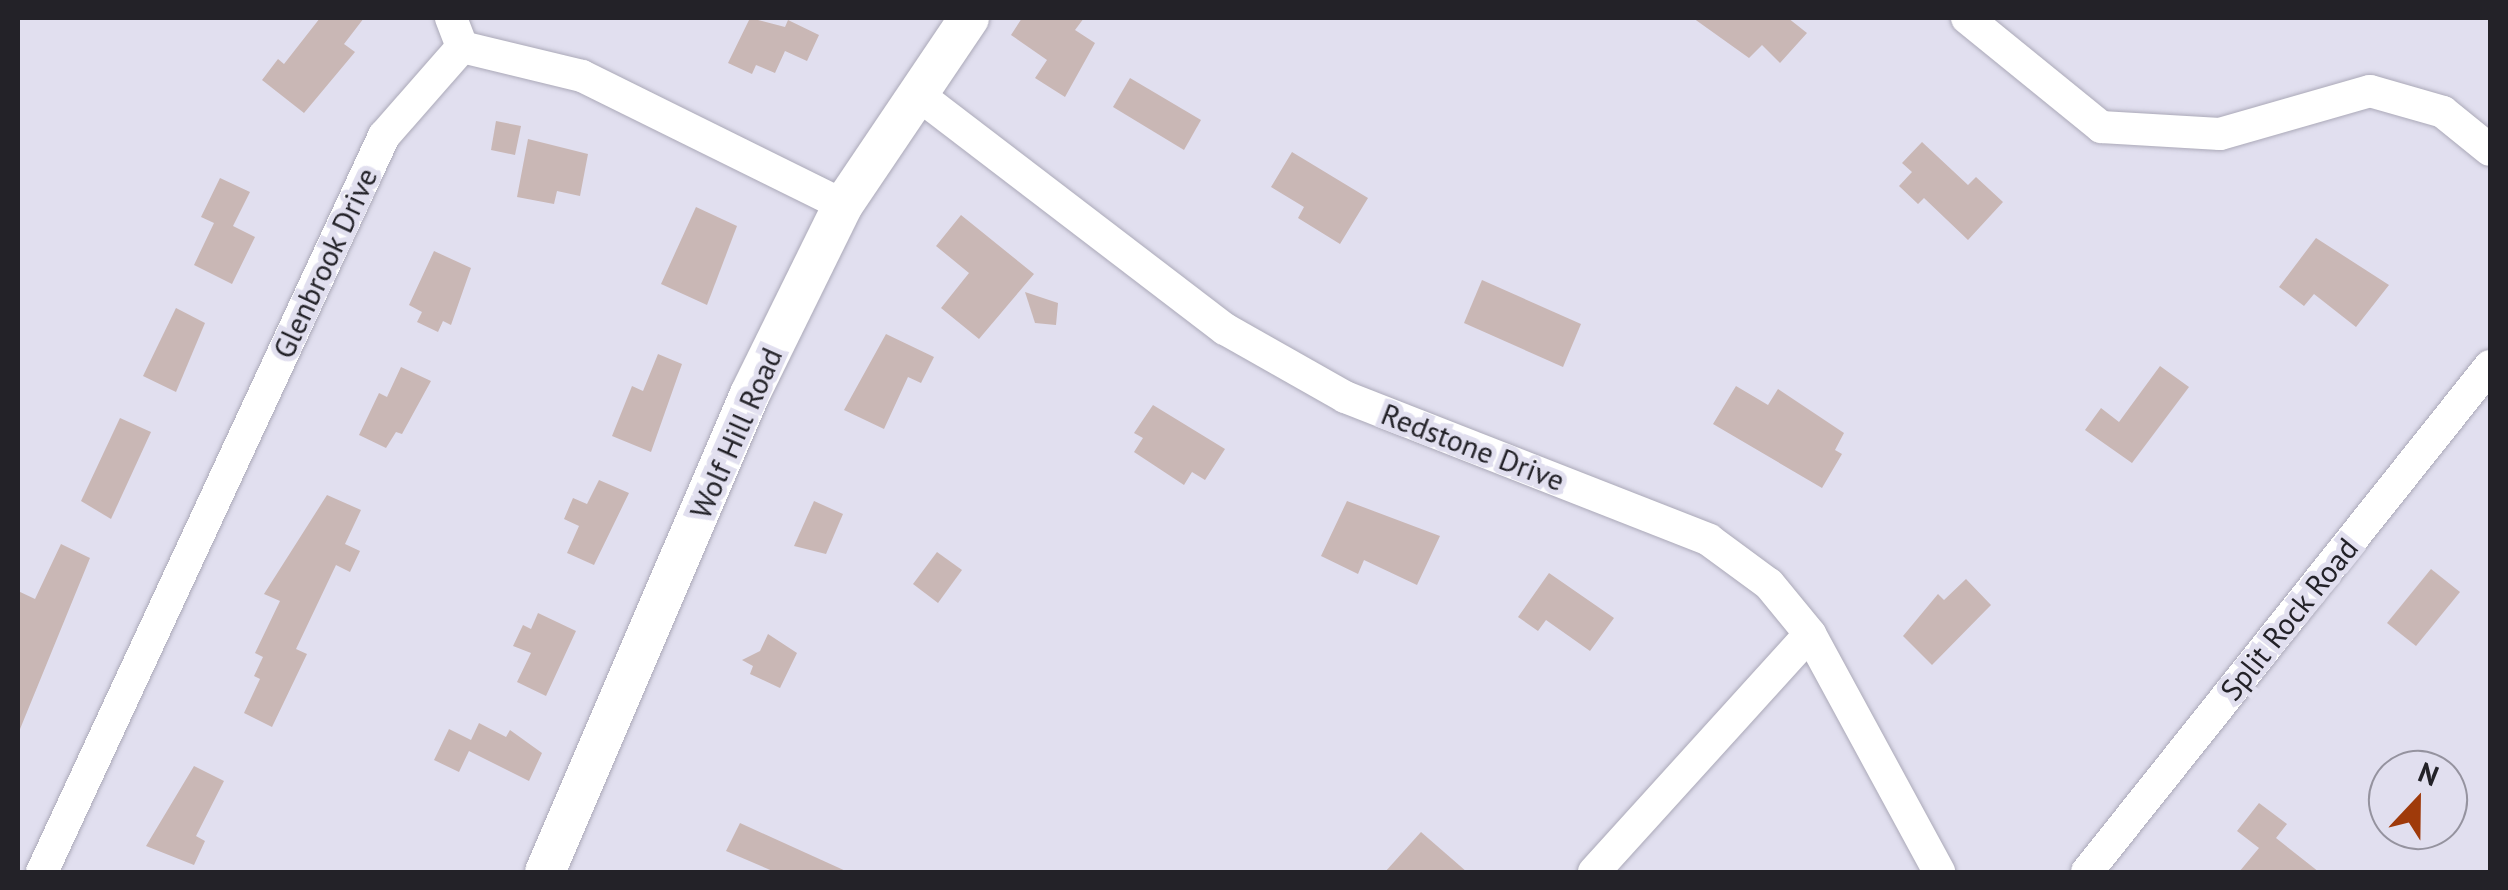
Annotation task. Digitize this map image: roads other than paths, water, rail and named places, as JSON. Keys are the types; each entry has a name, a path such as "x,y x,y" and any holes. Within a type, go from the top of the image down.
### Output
{"street":[{"name":"Wolf Hill Road","path":"545,872 750,394 843,205 969,18"},
{"path":"1966,18 2100,127 2220,134 2370,90 2443,112 2490,150"},
{"name":"Glenbrook Drive","path":"42,872 384,136 456,32 582,76 843,205"},
{"name":"Redstone Drive","path":"916,93 1224,329 1345,397 1709,540 1768,584 1810,634 1940,872"},
{"name":"Split Rock Road","path":"2087,872 2490,366"},
{"path":"1594,872 1810,634"}]}
